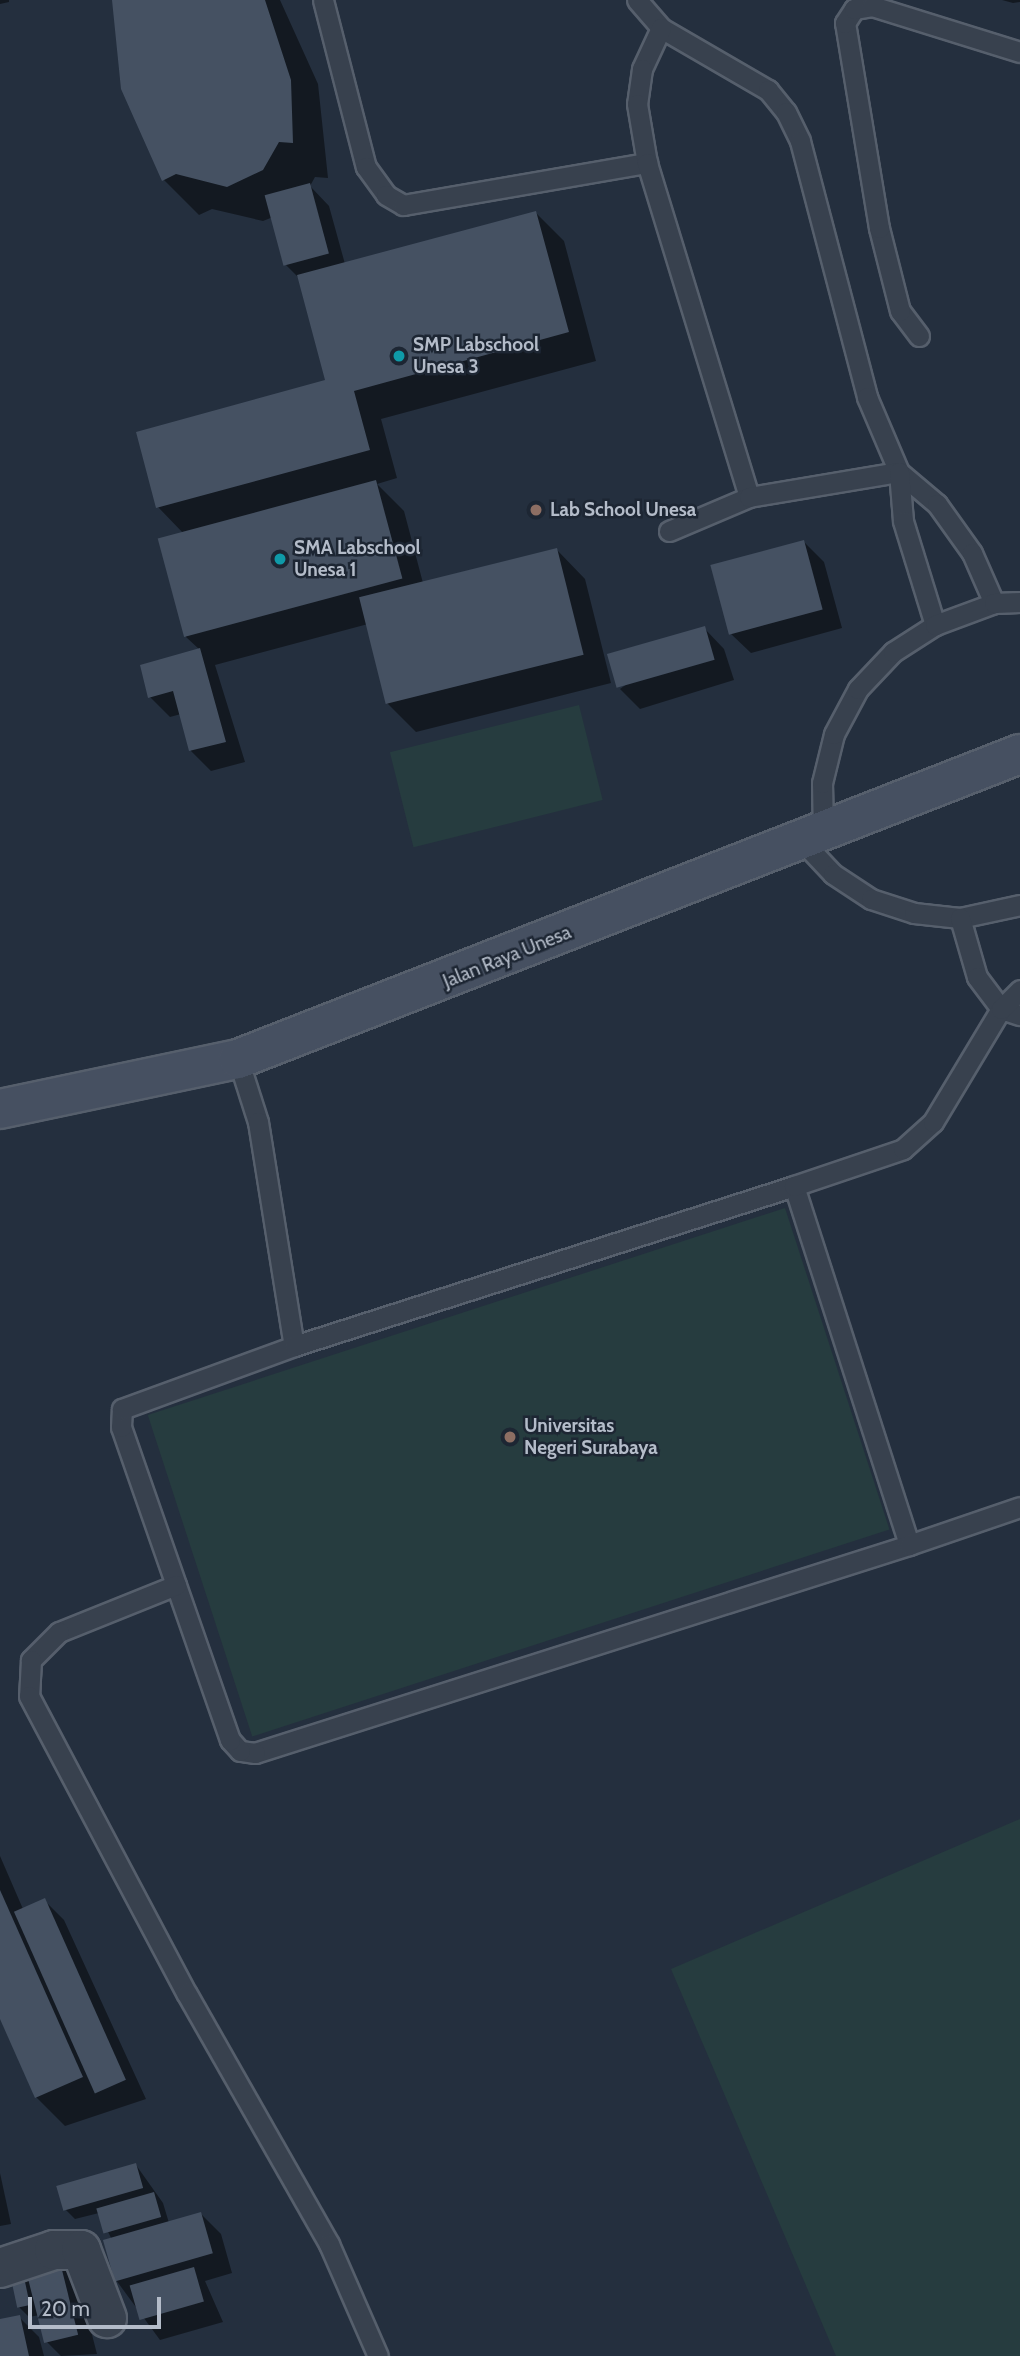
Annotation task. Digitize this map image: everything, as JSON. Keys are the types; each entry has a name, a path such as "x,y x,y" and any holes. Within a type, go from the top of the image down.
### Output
{"main road":[{"name":"Jalan Raya Unesa","path":"0,1109 136,1086 238,1059 812,837 1014,753"}],"street":[{"path":"0,2267 54,2250 81,2250 107,2318"}],"lane":[{"path":"323,0 366,167 386,195 403,205 648,163"},
{"path":"637,0 661,28 768,89 786,112 800,141 867,397 899,472 902,521 935,625"},
{"path":"919,337 900,311 879,228 845,23 855,9 872,6 1020,52"},
{"path":"661,28 642,69 637,104 648,163 749,497"},
{"path":"669,531 749,497 899,472"},
{"path":"899,472 937,505 972,553 994,603"},
{"path":"1020,602 994,603 935,625 893,652 858,689 834,734 812,837 833,874 871,899 914,913 960,918 1020,905"},
{"path":"960,918 977,977 1001,1009 1020,1015"},
{"path":"1020,990 1001,1009 933,1122 903,1149 295,1346 122,1409 121,1427 230,1740 240,1751 255,1753 909,1545 1020,1507"},
{"path":"238,1059 258,1122 295,1346"},
{"path":"794,1186 909,1545"},
{"path":"176,1585 59,1632 31,1660 29,1696 187,1994 329,2244 378,2356"}],"green space":[{"path":"579,705 603,800 414,847 390,752"},
{"path":"785,1208 889,1529 252,1736 148,1415"},
{"path":"1020,1819 1020,2356 836,2356 671,1969"}],"building":[{"path":"112,0 265,0 291,80 293,143 279,142 263,170 227,187 176,174 162,181 121,89"},
{"path":"310,183 329,254 283,266 265,195"},
{"name":"SMP Labschool Unesa 3","path":"536,211 569,332 354,391 370,450 156,508 136,432 325,380 297,275"},
{"name":"SMA Labschool Unesa 1","path":"376,480 402,579 184,637 158,538"},
{"path":"804,540 823,610 729,635 710,565"},
{"name":"SMA Labschool Unesa 1","path":"557,548 584,655 386,704 359,597"},
{"path":"705,626 715,660 617,688 607,654"},
{"path":"200,648 226,742 189,751 173,691 148,698 140,665"},
{"path":"0,1890 83,2077 35,2098 0,2019"},
{"path":"45,1898 126,2080 95,2094 14,1912"},
{"path":"136,2163 143,2188 63,2211 56,2186"},
{"path":"154,2192 161,2217 103,2234 96,2209"},
{"path":"201,2212 213,2253 115,2281 103,2240"},
{"path":"59,2258 78,2335 44,2343 25,2266"},
{"path":"21,2263 30,2305 17,2308 8,2266"},
{"path":"194,2267 204,2302 140,2320 130,2285"},
{"path":"20,2315 29,2356 0,2356 0,2319"}],"place":[{"name":"SMP Labschool Unesa 3","path":"399,356"},
{"name":"Lab School Unesa","path":"536,510"},
{"name":"SMA Labschool Unesa 1","path":"280,559"},
{"name":"Universitas Negeri Surabaya","path":"510,1437"}]}
